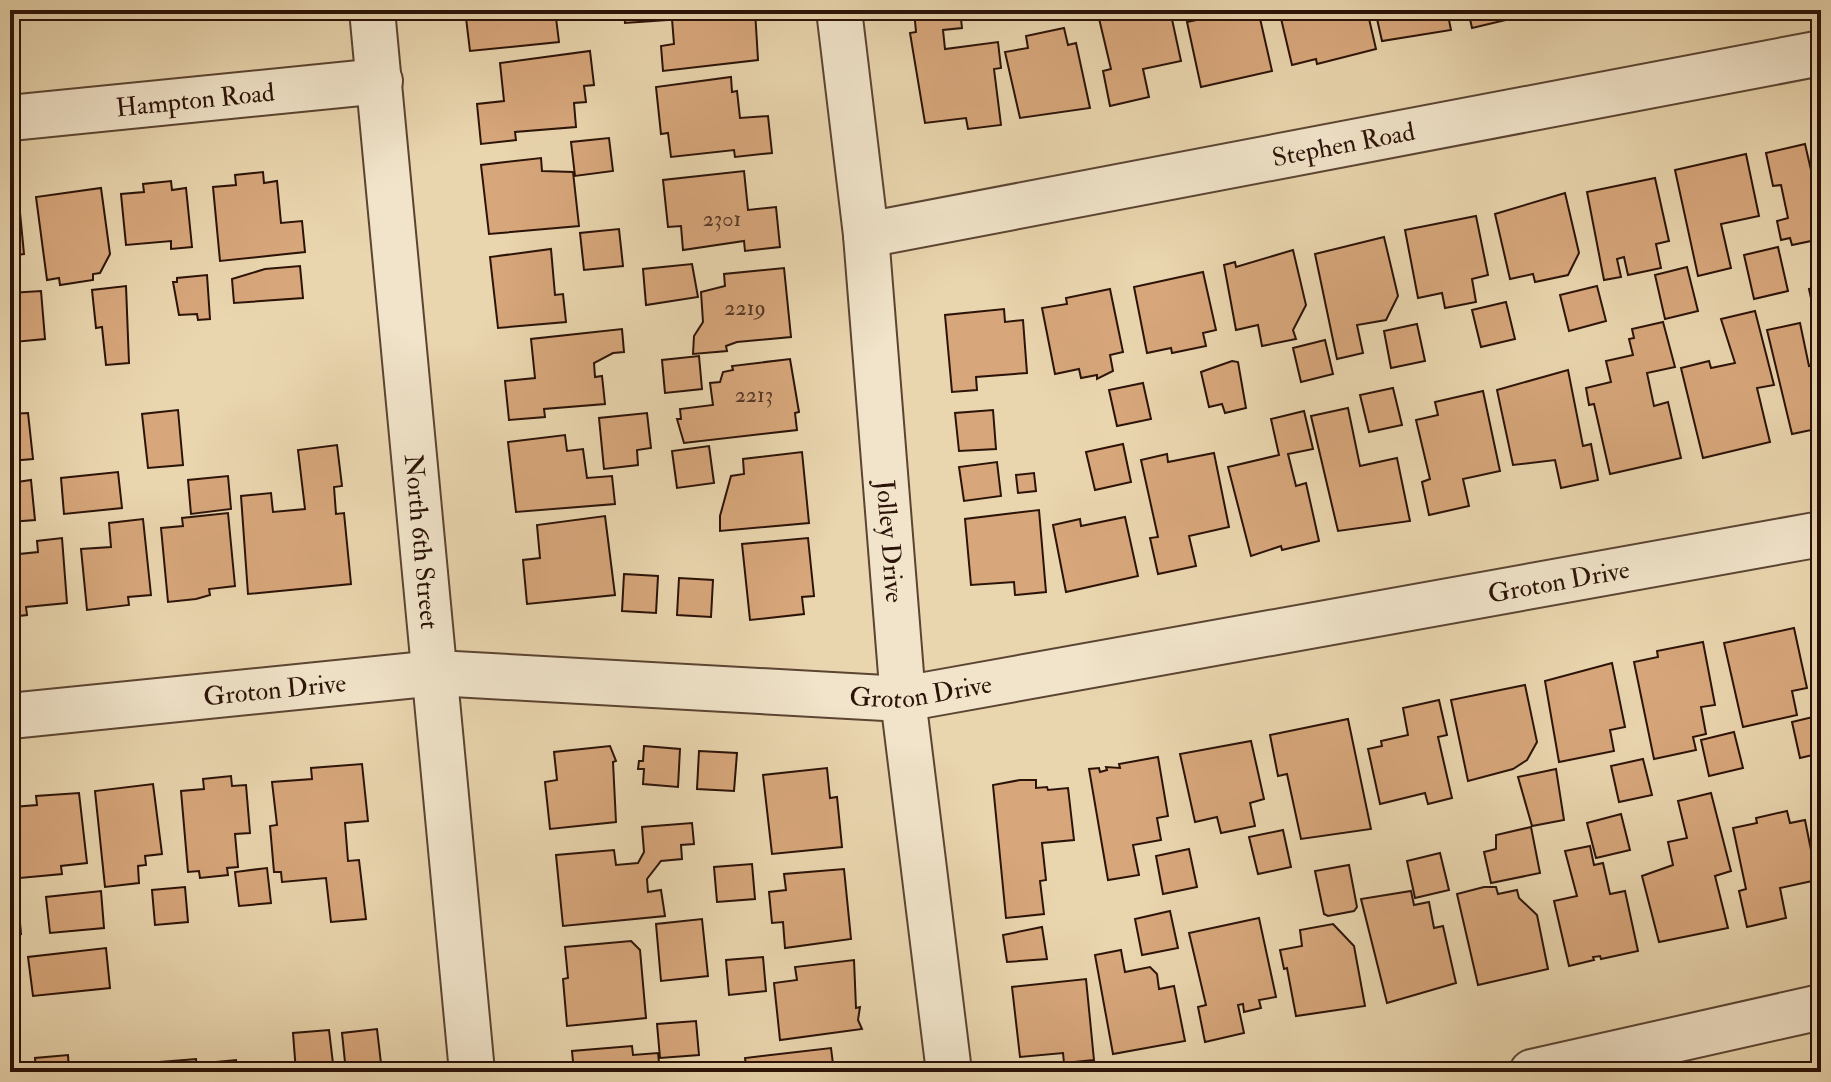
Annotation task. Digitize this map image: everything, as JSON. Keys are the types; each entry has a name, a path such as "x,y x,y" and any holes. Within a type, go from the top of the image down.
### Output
{"street":[{"name":"North 6th Street","path":"372,10 472,1072"},
{"name":"Jolley Drive","path":"839,10 866,235 903,699 949,1072"},
{"name":"Stephen Road","path":"866,235 1821,53"},
{"name":"Hampton Road","path":"10,118 380,81"},
{"name":"Groton Drive","path":"10,716 436,673 903,699 1821,534"},
{"path":"1532,1072 1821,1007"}],"building":[{"path":"496,10 555,10 559,42 470,51 466,18 496,15"},
{"path":"624,10 666,10 667,20 625,23"},
{"path":"683,10 755,10 758,60 663,71 661,46 674,44 672,19"},
{"path":"914,10 960,10 962,28 943,30 945,49 998,42 1001,68 994,69 1001,125 968,129 966,118 925,123 910,33 916,32"},
{"path":"1045,10 1081,11 1053,20 1047,19"},
{"path":"1097,10 1170,10 1181,61 1143,69 1149,97 1110,106 1103,71 1111,69"},
{"path":"1209,10 1251,10 1259,14 1272,71 1201,87 1187,22 1211,17"},
{"path":"1279,10 1367,10 1376,49 1317,64 1316,59 1292,65"},
{"path":"1375,10 1447,10 1451,30 1382,41"},
{"path":"1468,10 1508,10 1510,19 1472,28"},
{"path":"1064,28 1068,45 1076,43 1090,108 1020,118 1005,52 1028,48 1026,36"},
{"path":"590,51 594,85 584,86 586,102 574,103 576,127 515,132 516,140 481,144 477,104 504,101 500,63"},
{"path":"731,77 732,92 737,91 740,118 768,116 772,153 735,157 734,150 671,157 668,133 661,134 656,87"},
{"path":"609,138 613,171 575,176 571,142"},
{"path":"1805,144 1811,170 1821,168 1821,268 1816,240 1792,245 1790,238 1781,240 1777,221 1788,218 1781,185 1773,186 1766,153"},
{"path":"1746,154 1759,216 1721,224 1731,268 1698,276 1675,170"},
{"path":"541,158 542,171 573,172 579,226 489,234 481,165"},
{"path":"744,171 748,210 776,207 780,247 745,251 744,241 683,250 681,226 668,227 663,180"},
{"path":"263,172 264,183 277,181 281,223 302,221 305,252 220,261 213,187 236,185 235,175"},
{"path":"1655,178 1669,241 1656,244 1661,268 1628,275 1624,257 1617,259 1621,277 1604,280 1587,192"},
{"path":"171,181 172,190 186,188 192,247 171,249 171,241 126,245 121,194 144,192 143,184"},
{"path":"101,188 110,254 100,273 93,274 93,280 60,285 59,278 47,280 36,197"},
{"path":"1565,193 1579,253 1568,275 1535,282 1533,274 1510,279 1495,214"},
{"path":"19,202 24,254 15,255 16,267 10,267 10,203"},
{"path":"1476,216 1488,275 1472,279 1476,302 1445,308 1442,293 1418,298 1405,230"},
{"path":"619,229 623,266 584,270 580,233"},
{"path":"1384,237 1398,296 1386,320 1357,325 1363,353 1337,359 1315,254"},
{"path":"1778,247 1788,291 1754,299 1744,255"},
{"path":"551,249 555,295 563,294 566,322 498,328 490,257"},
{"path":"1293,250 1306,305 1293,330 1296,339 1262,346 1258,325 1236,330 1224,265 1235,262 1236,267"},
{"path":"692,264 698,297 646,305 643,269"},
{"path":"300,266 303,298 234,303 232,279 265,269"},
{"path":"1687,267 1698,311 1665,319 1655,275"},
{"path":"784,268 791,337 737,342 726,346 727,351 693,354 694,336 703,322 701,292 725,286 724,274"},
{"path":"1203,272 1216,330 1203,333 1206,346 1172,353 1171,348 1147,353 1134,287"},
{"path":"207,275 210,319 198,320 197,314 179,315 173,282 177,282 177,278"},
{"path":"126,286 129,363 106,365 102,327 96,328 92,290"},
{"path":"1597,286 1606,321 1569,331 1560,295"},
{"path":"1821,286 1821,335 1819,335 1809,289"},
{"path":"1110,289 1123,352 1110,355 1113,371 1097,379 1097,375 1081,378 1079,369 1055,374 1042,308 1067,304 1066,298"},
{"path":"41,291 45,339 14,342 10,293"},
{"path":"1506,302 1515,339 1481,347 1472,310"},
{"path":"1004,309 1005,322 1023,320 1027,373 976,377 977,390 952,392 945,315"},
{"path":"1755,311 1774,385 1757,388 1770,442 1703,458 1681,368 1709,361 1711,368 1735,363 1721,319"},
{"path":"1663,322 1675,367 1647,373 1654,406 1668,402 1681,458 1610,474 1594,404 1589,405 1586,388 1611,382 1606,361 1633,355 1629,339 1634,338 1632,329"},
{"path":"1800,323 1809,366 1821,364 1821,428 1792,434 1767,330"},
{"path":"1417,324 1425,361 1391,368 1384,331"},
{"path":"622,329 624,352 613,353 594,363 595,377 602,376 605,404 544,409 545,417 509,420 505,381 535,378 531,339"},
{"path":"1325,340 1333,374 1301,382 1293,348"},
{"path":"699,356 702,389 665,393 662,360"},
{"path":"790,359 799,412 795,413 797,430 684,443 677,419 681,419 680,409 713,405 710,383 720,382 723,372 733,370 732,366"},
{"path":"1232,361 1238,362 1246,408 1225,413 1222,404 1209,407 1201,372"},
{"path":"1568,370 1583,446 1591,444 1598,480 1561,488 1555,460 1513,465 1497,390"},
{"path":"1143,383 1151,419 1117,426 1109,390"},
{"path":"1393,388 1402,425 1369,432 1360,395"},
{"path":"1483,391 1500,471 1463,479 1469,506 1429,515 1422,482 1430,479 1416,420 1438,415 1435,402"},
{"path":"1348,408 1360,466 1397,458 1410,521 1338,531 1311,416"},
{"path":"178,410 183,465 148,468 142,414"},
{"path":"993,410 996,449 959,451 955,413"},
{"path":"1304,411 1313,449 1288,454 1296,486 1306,483 1319,541 1282,550 1281,546 1251,556 1228,467 1279,455 1271,419"},
{"path":"28,413 33,459 10,461 10,414"},
{"path":"647,413 651,448 637,450 638,465 604,469 599,418"},
{"path":"565,435 567,451 583,449 587,478 612,476 615,504 516,512 508,442"},
{"path":"1123,444 1131,482 1095,490 1086,452"},
{"path":"337,445 342,486 334,487 336,514 344,513 351,584 248,594 241,496 271,493 273,512 305,509 298,450"},
{"path":"709,446 714,483 677,488 672,451"},
{"path":"802,452 809,523 720,531 720,516 731,476 744,474 743,459"},
{"path":"1214,453 1229,527 1189,536 1196,566 1158,574 1150,538 1158,537 1141,460 1167,454 1168,462"},
{"path":"997,462 1001,496 964,501 959,467"},
{"path":"118,472 122,508 64,514 61,478"},
{"path":"1034,473 1036,491 1018,493 1016,475"},
{"path":"228,476 231,509 191,514 188,480"},
{"path":"31,480 35,520 10,522 10,483"},
{"path":"1039,510 1046,592 1015,595 1014,582 971,585 965,519"},
{"path":"228,513 235,586 209,589 210,595 196,599 168,602 161,528 183,526 182,518"},
{"path":"605,516 615,595 527,604 523,560 540,558 537,525"},
{"path":"1125,517 1138,576 1066,592 1053,525 1080,519 1081,526"},
{"path":"143,519 151,595 128,597 129,605 87,610 81,549 111,547 109,523"},
{"path":"62,538 67,603 26,607 27,615 10,617 10,555 38,552 37,541"},
{"path":"808,538 814,596 802,597 804,614 750,620 742,544"},
{"path":"624,574 658,576 656,613 622,611"},
{"path":"679,578 713,580 711,617 677,615"},
{"path":"1821,617 1821,656 1813,618"},
{"path":"1794,628 1807,688 1792,691 1797,715 1743,727 1724,643"},
{"path":"1703,642 1715,705 1701,707 1706,734 1693,737 1696,750 1654,759 1634,662 1658,657 1657,651"},
{"path":"1612,663 1625,727 1610,730 1614,751 1559,762 1545,681"},
{"path":"1525,685 1537,742 1527,760 1513,769 1468,781 1451,700"},
{"path":"1439,700 1447,735 1438,737 1452,798 1428,804 1425,793 1380,804 1368,749 1382,746 1381,741 1408,735 1403,708"},
{"path":"1821,715 1821,753 1800,758 1792,722"},
{"path":"1348,719 1371,829 1301,839 1287,774 1278,776 1270,735"},
{"path":"1734,732 1743,768 1709,776 1701,740"},
{"path":"1251,741 1264,799 1250,803 1255,826 1221,833 1217,817 1195,822 1180,754"},
{"path":"610,746 616,761 613,762 616,822 550,829 545,782 557,780 554,752"},
{"path":"644,746 680,749 678,787 643,784 644,769 638,769 639,761 643,761"},
{"path":"699,751 737,753 734,791 697,789"},
{"path":"1158,757 1168,816 1157,818 1161,840 1133,845 1139,875 1108,880 1089,769 1099,768 1100,772 1107,770 1106,767 1120,768 1119,764"},
{"path":"1643,759 1652,795 1619,802 1611,766"},
{"path":"362,764 368,821 345,823 348,861 359,860 366,919 331,922 326,878 282,882 281,872 274,872 270,826 277,825 272,782 312,779 311,768"},
{"path":"827,768 830,798 837,797 842,847 772,854 763,775"},
{"path":"1556,769 1564,820 1532,826 1518,777"},
{"path":"231,776 232,786 246,785 250,833 235,834 238,867 227,868 228,875 200,878 199,871 188,872 181,791 204,789 203,779"},
{"path":"1036,780 1036,788 1047,787 1048,790 1068,788 1074,840 1042,843 1046,880 1040,881 1044,914 1006,918 993,785"},
{"path":"153,784 162,854 145,856 146,865 138,866 139,883 105,887 95,791"},
{"path":"79,793 87,863 61,866 62,874 20,878 13,807 37,805 36,796"},
{"path":"1711,793 1731,871 1715,876 1728,928 1659,942 1642,876 1673,865 1668,842 1687,838 1678,801"},
{"path":"1787,811 1790,823 1805,820 1817,880 1780,888 1786,918 1747,927 1739,891 1746,889 1733,828 1757,823 1756,818"},
{"path":"1621,814 1630,850 1596,858 1587,823"},
{"path":"692,823 694,844 681,845 682,859 661,861 647,879 648,892 661,890 665,916 563,926 556,855 614,850 616,865 638,863 644,852 642,827"},
{"path":"1531,827 1540,873 1491,883 1484,852 1496,849 1496,835"},
{"path":"1283,830 1291,867 1258,874 1249,837"},
{"path":"1590,846 1594,865 1603,863 1610,894 1625,891 1638,951 1601,959 1600,956 1593,957 1594,960 1569,966 1554,901 1577,896 1565,851"},
{"path":"1189,849 1197,887 1163,894 1156,856"},
{"path":"1440,853 1449,890 1415,898 1407,861"},
{"path":"752,864 755,899 717,902 714,867"},
{"path":"1349,865 1357,907 1354,911 1328,916 1324,914 1315,871"},
{"path":"267,868 271,903 239,906 235,872"},
{"path":"844,869 851,939 785,948 783,922 772,923 769,892 786,890 784,874"},
{"path":"185,887 188,922 155,925 152,890"},
{"path":"1496,887 1498,894 1517,890 1519,898 1537,915 1548,969 1478,985 1457,894"},
{"path":"101,891 104,928 50,933 46,897"},
{"path":"1411,891 1414,905 1429,902 1434,928 1443,926 1456,983 1387,1003 1361,899"},
{"path":"10,898 18,900 21,934 10,935"},
{"path":"1170,911 1178,948 1142,955 1135,919"},
{"path":"1259,918 1276,997 1259,1000 1261,1008 1244,1012 1243,1004 1238,1005 1244,1033 1205,1042 1198,1007 1206,1005 1189,933"},
{"path":"702,919 708,976 661,981 656,924"},
{"path":"1333,924 1354,946 1365,1006 1296,1016 1287,968 1284,969 1280,950 1302,946 1300,930"},
{"path":"1042,927 1047,959 1007,962 1003,935"},
{"path":"631,941 640,950 646,1018 567,1026 563,979 568,978 565,947"},
{"path":"106,948 110,988 33,996 28,957"},
{"path":"1121,950 1125,972 1150,967 1157,974 1159,989 1174,986 1185,1041 1113,1054 1095,955"},
{"path":"763,957 766,991 729,995 726,960"},
{"path":"854,960 856,1008 860,1007 858,1020 862,1029 780,1040 774,983 797,980 795,967"},
{"path":"1086,979 1094,1060 1064,1063 1063,1053 1020,1057 1012,987"},
{"path":"696,1021 699,1055 660,1058 657,1024"},
{"path":"377,1029 382,1072 346,1072 342,1033"},
{"path":"329,1030 334,1072 296,1072 293,1033"},
{"path":"632,1046 633,1055 658,1053 660,1072 574,1072 572,1051"},
{"path":"831,1048 834,1072 747,1072 745,1058"},
{"path":"68,1055 69,1072 36,1072 35,1058"},
{"path":"196,1059 197,1072 161,1072 160,1062"},
{"path":"236,1060 237,1072 207,1072 206,1063"}]}
